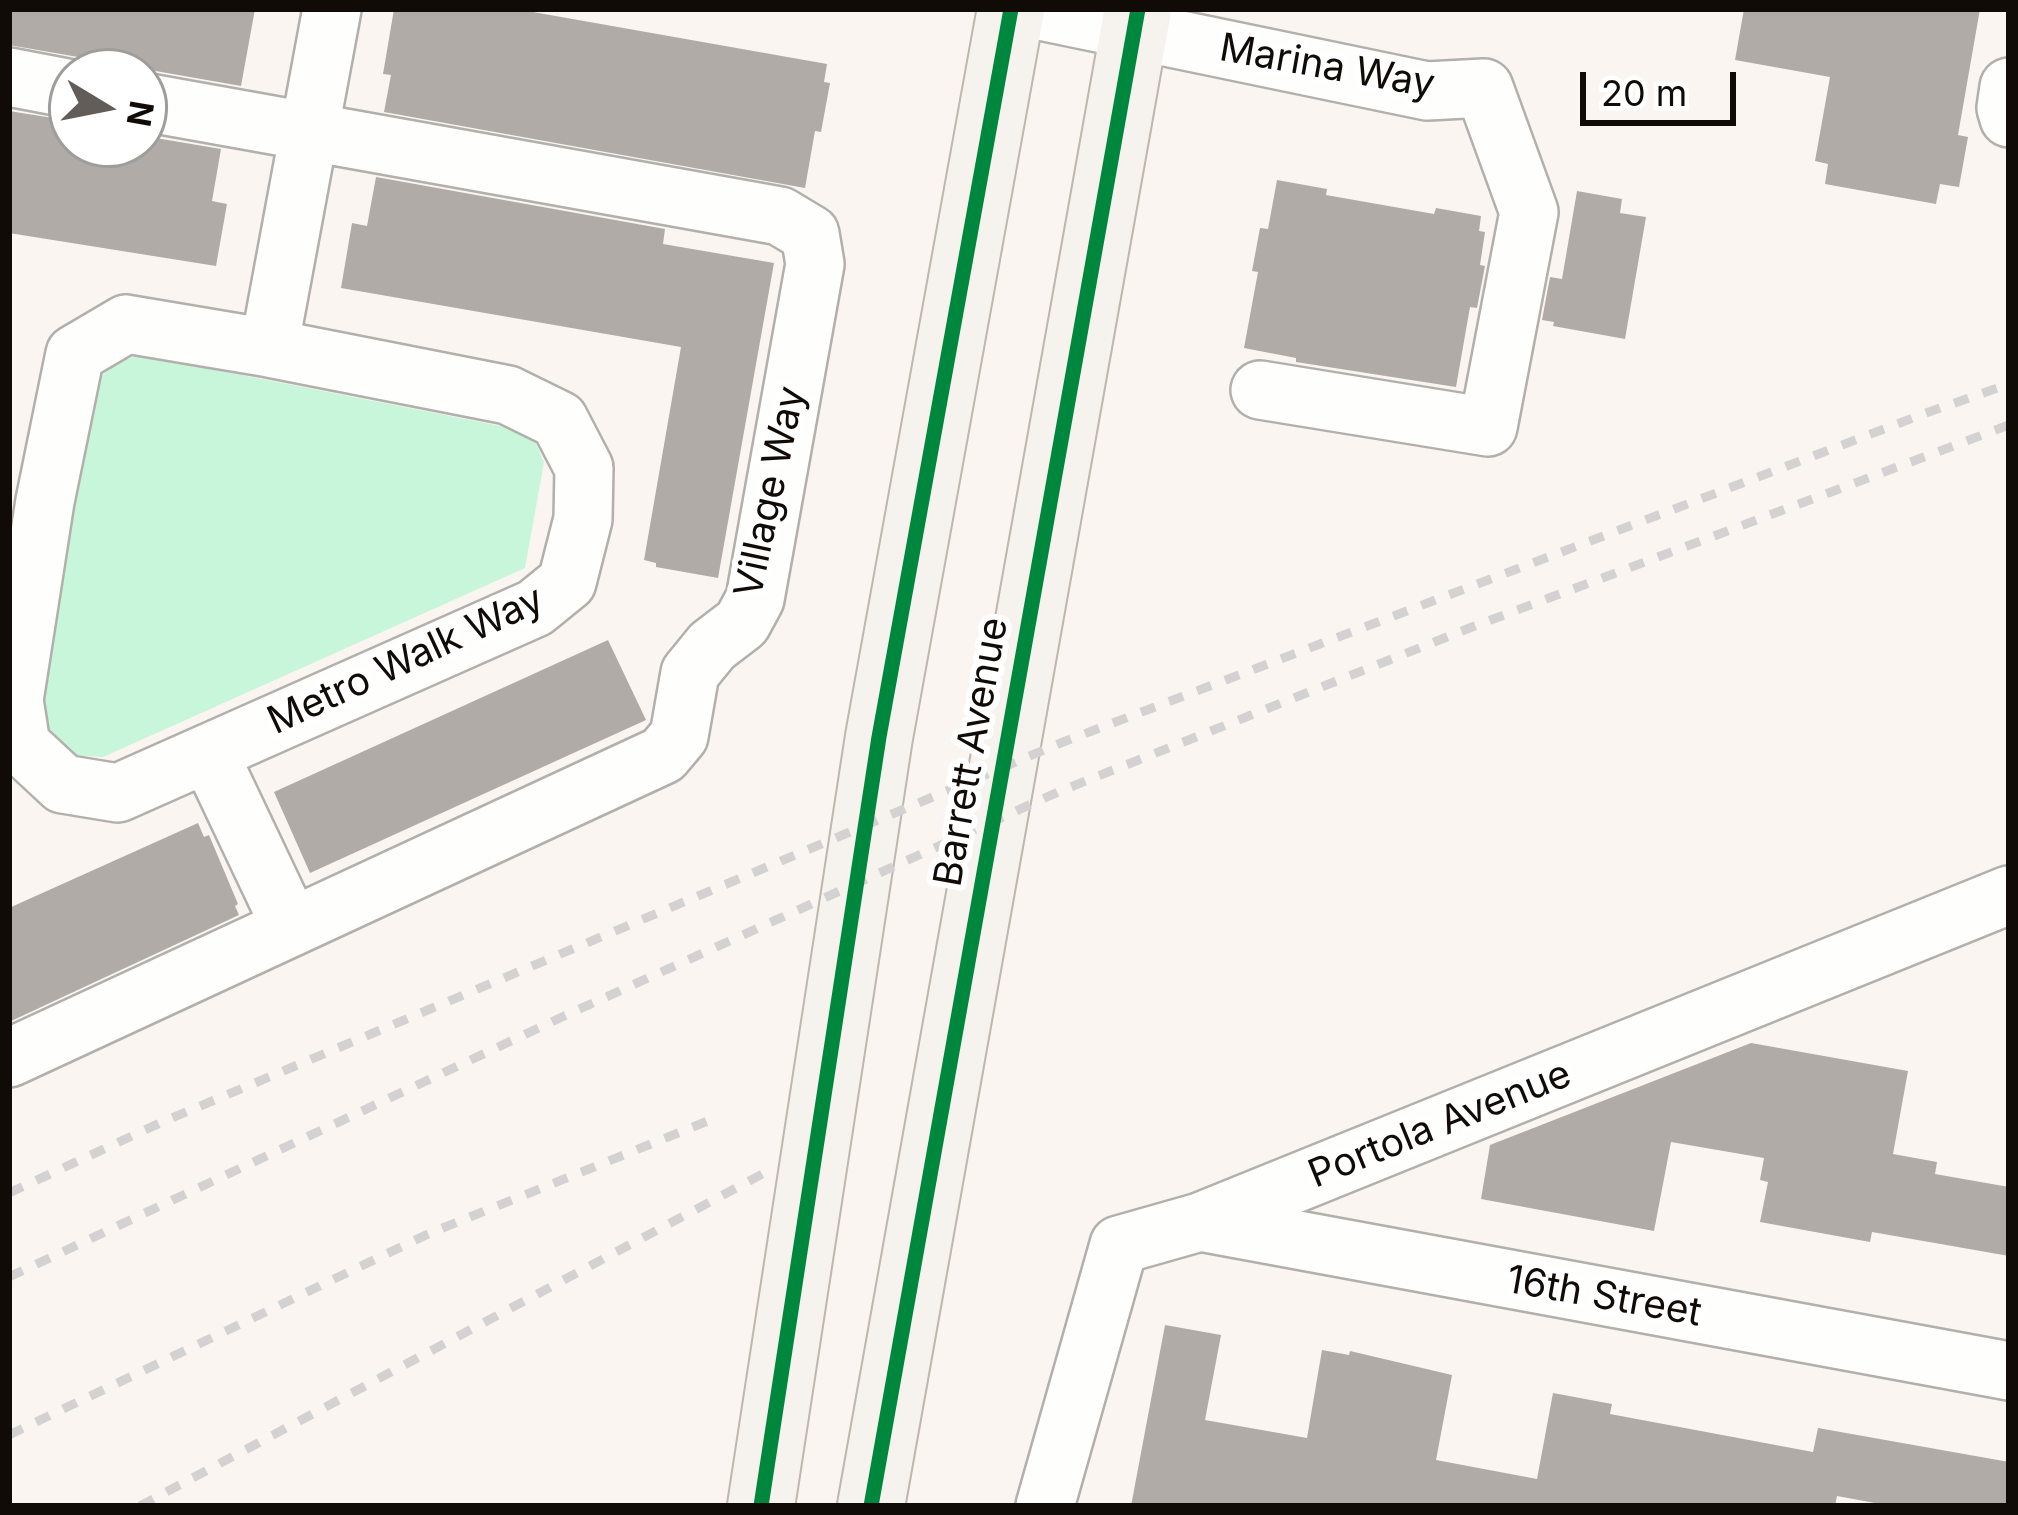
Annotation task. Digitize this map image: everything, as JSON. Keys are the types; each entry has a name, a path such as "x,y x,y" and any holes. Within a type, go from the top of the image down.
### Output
{"main road":[{"path":"761,1506 879,737 1011,9"},
{"name":"Barrett Avenue","path":"872,1506 1136,20"}],"street":[{"path":"269,348 332,9"},
{"name":"Marina Way","path":"1031,9 1136,20 1427,91 1484,88 1529,212 1488,427 1260,390"},
{"path":"9,77 48,84"},
{"path":"2009,87 2009,118"},
{"name":"Village Way","path":"9,1058 663,755 679,736 690,673 712,646 742,622 755,599 815,264 810,234 780,216 168,107"},
{"name":"Metro Walk Way","path":"126,325 269,348 508,395 560,420 584,468 583,519 567,582 535,608 118,793 63,784 21,745 14,700 27,498 75,354 126,325"},
{"path":"209,754 291,927"},
{"name":"Portola Avenue","path":"1045,1506 1119,1245 1200,1222 2009,895"},
{"name":"16th Street","path":"1200,1222 2009,1371"}],"green space":[{"path":"140,355 531,432 544,462 525,568 103,757 68,755 44,733 38,704 97,381 115,363"}],"building":[{"path":"9,9 255,9 241,86 168,73 168,48 48,48 48,52 9,45"},
{"path":"394,9 516,9 827,64 824,82 830,83 805,188 384,112 391,75 383,74"},
{"path":"1744,9 1980,9 1958,135 1968,137 1959,187 1940,184 1936,204 1825,184 1828,164 1815,161 1830,77 1735,60"},
{"path":"9,111 48,117 48,168 168,168 168,140 221,149 212,201 227,204 216,266 9,233"},
{"path":"376,177 665,229 663,244 774,263 718,578 656,567 644,560 681,347 341,288 352,223 367,226"},
{"path":"1277,180 1327,189 1326,195 1434,214 1436,208 1481,216 1479,231 1485,232 1480,265 1485,266 1477,308 1470,307 1456,387 1296,362 1296,358 1244,348 1258,272 1252,271 1260,228 1268,229"},
{"path":"1577,191 1622,199 1620,213 1646,217 1625,339 1542,320 1550,277 1562,279"},
{"path":"608,640 646,720 310,873 274,792"},
{"path":"198,823 204,837 209,835 239,915 9,1022 9,908"},
{"path":"1751,1043 1908,1071 1893,1154 1937,1162 1935,1174 2009,1187 2009,1256 1872,1232 1870,1242 1760,1222 1768,1182 1760,1180 1764,1158 1671,1142 1654,1231 1481,1199 1490,1145"},
{"path":"1165,1325 1221,1335 1205,1420 1307,1438 1322,1350 1349,1355 1350,1351 1452,1375 1436,1460 1537,1479 1553,1393 1612,1404 1610,1414 1813,1452 1818,1428 2009,1462 2009,1506 1891,1506 1837,1496 1835,1506 1131,1506"}],"railway":[{"path":"9,1193 160,1123 1063,742 2009,384"},
{"path":"9,1277 562,1017 1058,792 1472,627 2009,425"},
{"path":"9,1435 428,1234 720,1116"},
{"path":"140,1506 766,1172"}],"cycle path":[{"path":"761,1506 879,737 1011,9"},
{"path":"871,1506 1138,9"}]}
